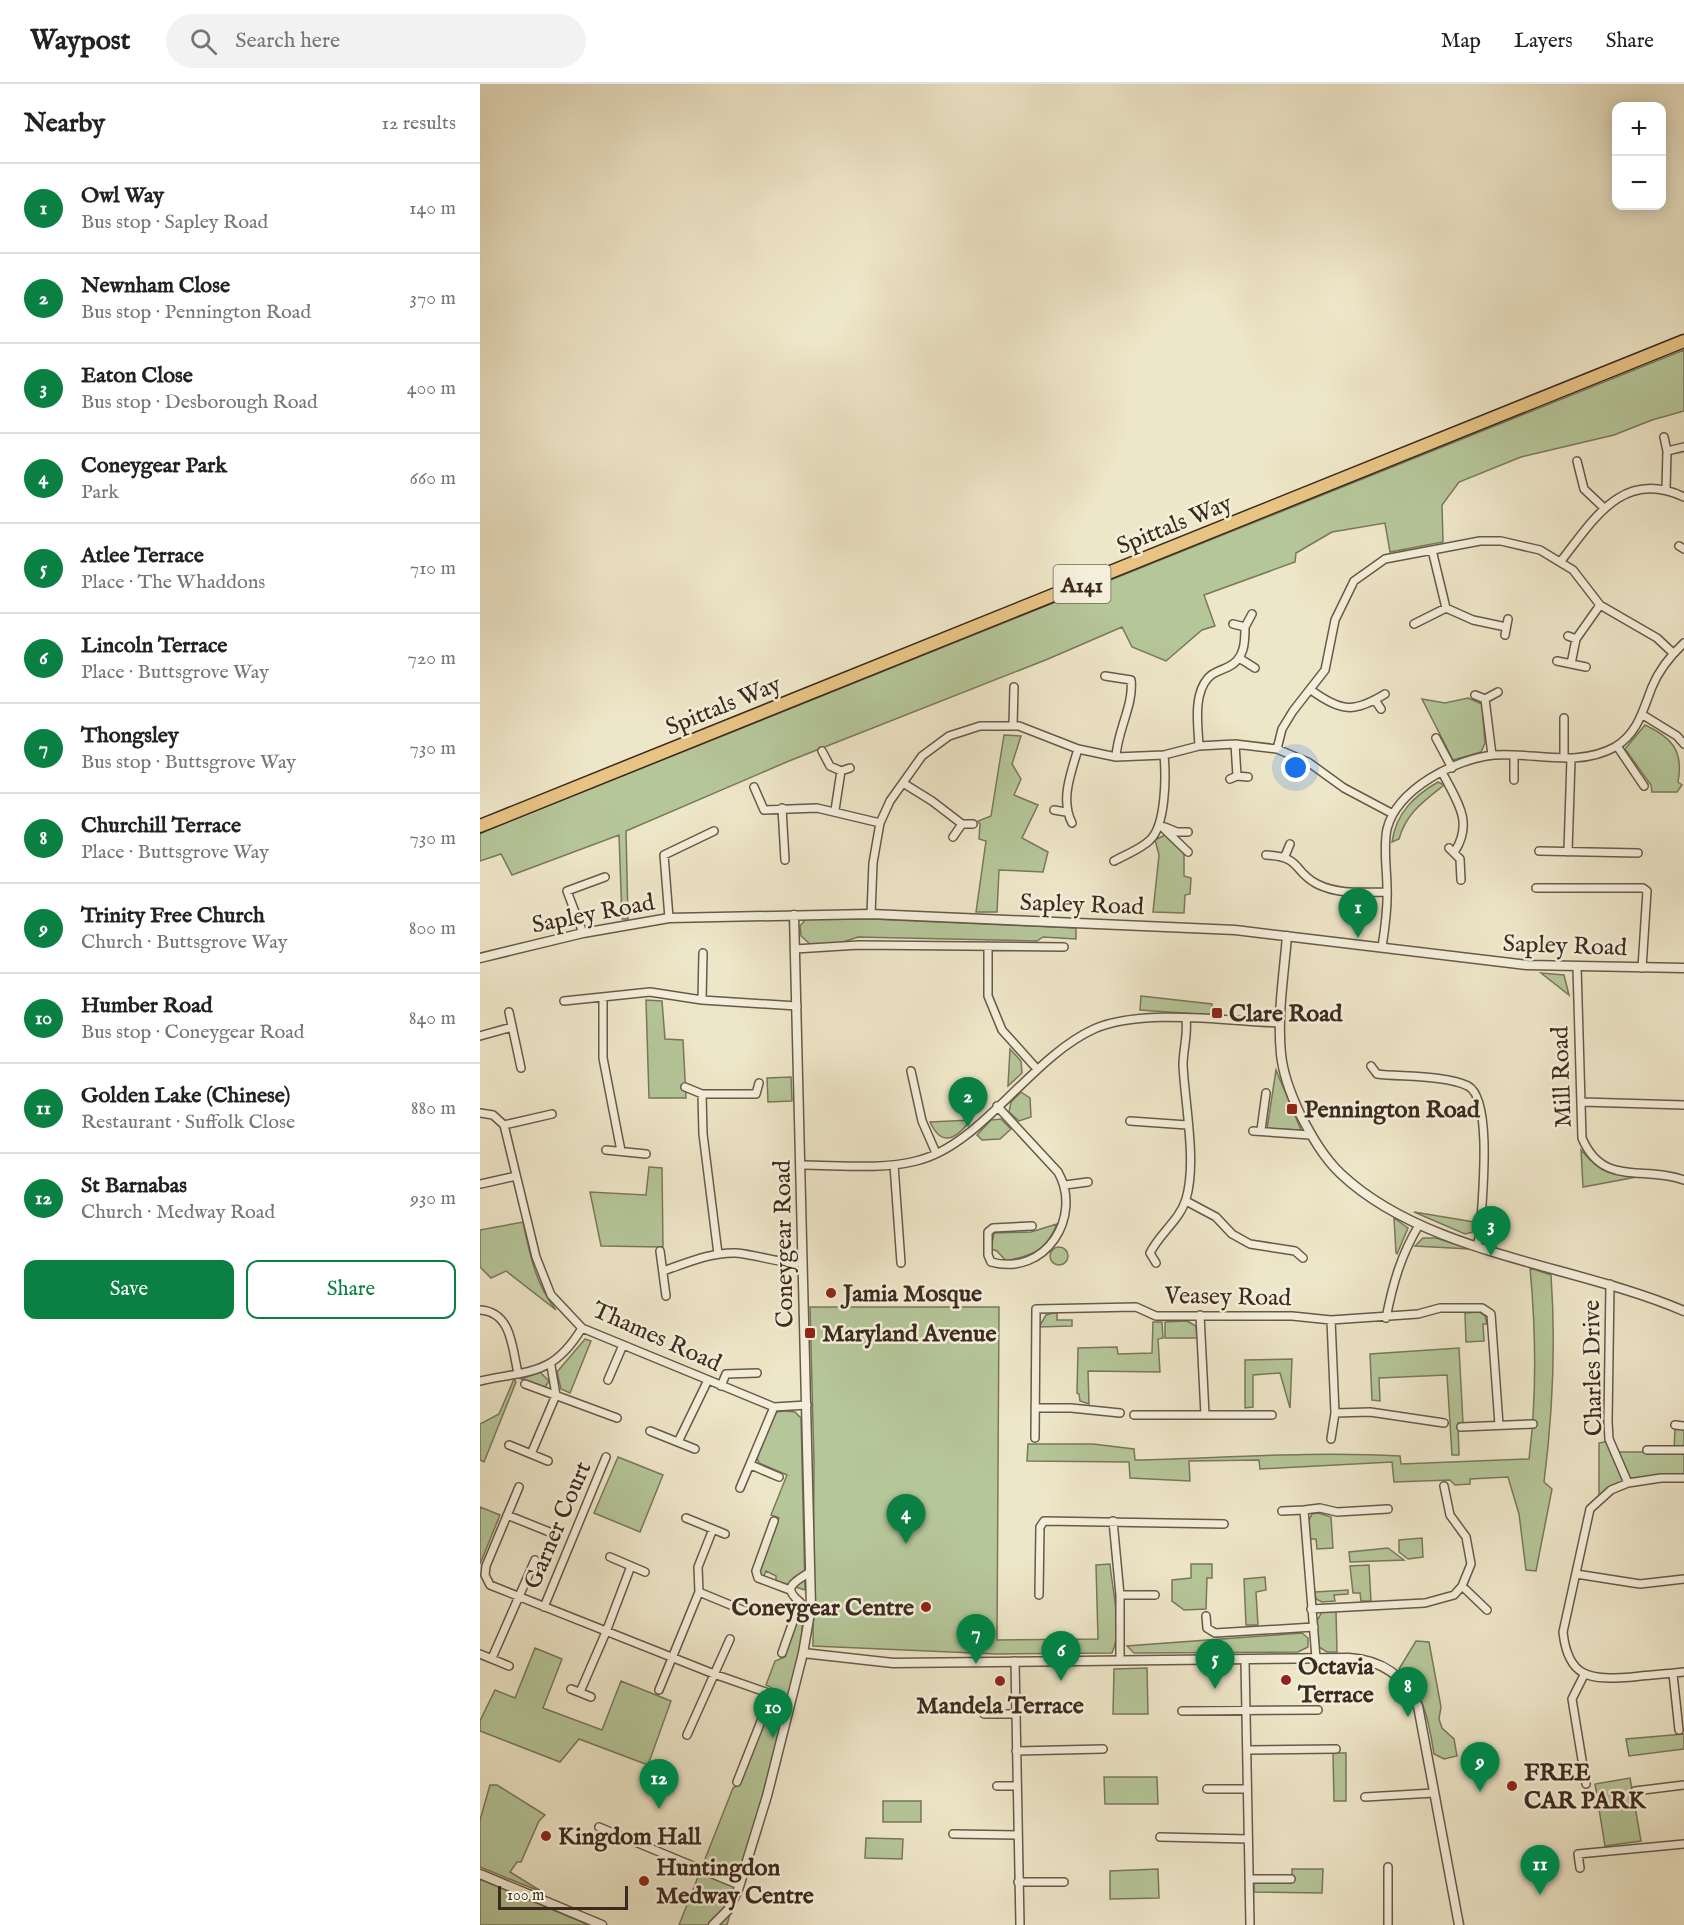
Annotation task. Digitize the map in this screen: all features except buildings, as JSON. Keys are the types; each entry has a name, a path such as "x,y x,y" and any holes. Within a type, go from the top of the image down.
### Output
{"highway":[{"name":"Spittals Way","path":"480,826 1684,342"}],"street":[{"path":"1664,438 1668,451 1666,489"},
{"path":"1668,451 1684,447"},
{"path":"1577,461 1584,489 1603,507"},
{"path":"1561,561 1603,507 1631,491 1666,489 1684,497"},
{"path":"1277,749 1282,729 1325,670 1335,620 1354,581 1384,560 1480,541 1501,541 1540,550 1561,561 1572,570 1600,604 1657,638 1673,653"},
{"path":"1432,550 1446,608"},
{"path":"1571,664 1576,639 1600,604"},
{"path":"1446,608 1473,620 1507,623 1505,635"},
{"path":"1420,624 1446,608"},
{"path":"1200,746 1197,715 1201,693 1208,678 1239,658 1245,646 1245,627 1252,614"},
{"path":"1233,624 1245,627"},
{"path":"1568,636 1576,639"},
{"path":"1382,947 1387,892 1385,846 1393,814 1407,795 1431,777 1492,755 1567,759 1592,755 1617,746 1629,735 1643,715 1653,685 1673,653 1684,643"},
{"path":"1239,658 1255,668"},
{"path":"1557,661 1586,667"},
{"path":"1106,676 1131,680 1132,692 1116,744 1116,757"},
{"path":"1013,690 1013,725"},
{"path":"1311,690 1327,702 1346,708 1364,706 1385,694"},
{"path":"1485,699 1498,692"},
{"path":"1475,695 1485,699"},
{"path":"1485,699 1492,755"},
{"path":"1375,700 1381,709"},
{"path":"1643,715 1677,736 1684,744"},
{"path":"1564,718 1568,852"},
{"path":"871,914 873,863 880,823 903,783 922,756 949,736 980,726 1013,725 1078,749 1116,757 1164,755 1200,746 1234,744 1277,749 1308,762 1344,788 1393,814"},
{"path":"1436,738 1452,768"},
{"path":"1234,744 1234,778 1248,777"},
{"path":"1617,746 1644,786"},
{"path":"1072,823 1066,812 1068,787 1078,749"},
{"path":"822,752 830,766 841,771 850,768"},
{"path":"1114,861 1150,840 1160,825 1166,774 1164,755"},
{"path":"1514,756 1514,780"},
{"path":"835,810 841,771"},
{"path":"1442,772 1465,818 1462,840 1452,849 1460,860 1461,880"},
{"path":"903,783 962,824 973,824"},
{"path":"754,787 764,810 782,808 835,810 880,823"},
{"path":"782,808 785,860"},
{"path":"1054,810 1066,812"},
{"path":"953,837 962,824"},
{"path":"1160,825 1177,832 1188,832"},
{"path":"1160,825 1188,852"},
{"path":"656,854 664,855 714,831"},
{"path":"1285,856 1290,844"},
{"path":"1539,851 1638,853"},
{"path":"664,855 669,918"},
{"path":"1266,855 1285,856 1315,883 1340,892 1387,892"},
{"path":"582,933 567,891 605,877"},
{"path":"1536,888 1643,888 1647,891 1642,968"},
{"name":"Sapley Road","path":"480,958 582,933 669,918 871,914 1235,930 1497,962 1576,967 1684,968"},
{"name":"Coneygear Road","path":"713,1925 728,1910 739,1885 767,1796 792,1701 811,1607 802,1263 802,1166 794,915"},
{"path":"1287,936 1280,1023 1284,1074 1310,1135 1341,1174 1379,1201 1419,1225 1477,1245 1610,1284 1684,1311"},
{"name":"Sapley Road","path":"795,949 859,945 1064,947"},
{"path":"988,946 988,996 1002,1030 1037,1069"},
{"path":"702,1000 703,952"},
{"name":"Mill Road","path":"1576,967 1582,1138 1588,1152 1597,1162 1615,1171 1666,1175 1684,1180"},
{"path":"564,1000 650,992 702,1000 796,1006"},
{"path":"603,998 603,1058 621,1151"},
{"path":"508,1012 521,1068"},
{"path":"802,1166 894,1164 917,1161 936,1153 972,1131 1062,1048 1095,1029 1135,1018 1280,1023"},
{"path":"1156,1263 1150,1253 1157,1238 1186,1201 1191,1167 1183,1062 1187,1035 1186,1019"},
{"path":"480,1035 512,1027"},
{"path":"1371,1066 1377,1074 1456,1082 1471,1088 1479,1101 1485,1139 1480,1235 1477,1245"},
{"path":"911,1071 922,1121 936,1153"},
{"path":"685,1088 702,1094 756,1094 759,1083"},
{"path":"1266,1093 1257,1130 1310,1135"},
{"path":"702,1094 703,1134 718,1254"},
{"path":"1582,1102 1684,1105"},
{"path":"997,1106 1058,1172 1065,1185 1063,1219 1054,1242 1046,1252 1026,1262 1002,1265 992,1262 988,1255 988,1232 993,1228 1032,1226"},
{"path":"480,1113 493,1115 504,1125 552,1114"},
{"path":"1131,1121 1187,1125"},
{"name":"Thames Road","path":"504,1125 536,1257 551,1295 582,1328 774,1407 807,1405"},
{"path":"606,1150 646,1154"},
{"path":"894,1164 901,1263"},
{"path":"481,1184 516,1176"},
{"path":"1065,1185 1088,1182"},
{"path":"1186,1201 1216,1217 1232,1234 1250,1244 1295,1251 1303,1258"},
{"path":"1386,1318 1396,1272 1404,1249 1419,1225"},
{"path":"660,1251 666,1296"},
{"path":"663,1271 718,1254 737,1253 791,1264 802,1263"},
{"name":"Charles Drive","path":"1610,1284 1609,1439 1628,1483"},
{"name":"Veasey Road","path":"1035,1408 1036,1309 1136,1307 1156,1316 1292,1316 1331,1320 1386,1318 1418,1314 1440,1308 1482,1308 1491,1314 1499,1425"},
{"path":"480,1310 492,1311 500,1316 508,1330 518,1373"},
{"path":"1200,1316 1205,1415"},
{"path":"1331,1320 1335,1413 1331,1439"},
{"path":"480,1381 550,1366 570,1348 582,1328"},
{"path":"608,1380 623,1345"},
{"path":"531,1454 556,1395 550,1366"},
{"path":"721,1386 726,1374 757,1373"},
{"path":"678,1443 708,1380"},
{"path":"525,1383 616,1418"},
{"path":"740,1488 774,1407"},
{"path":"1035,1438 1035,1408 1071,1408 1120,1413"},
{"path":"1335,1413 1370,1412 1444,1423"},
{"path":"1134,1415 1272,1415"},
{"path":"1461,1427 1533,1424"},
{"path":"1675,1425 1684,1426"},
{"path":"650,1431 695,1449"},
{"path":"509,1445 548,1461"},
{"path":"1647,1450 1684,1450"},
{"name":"Garner Court","path":"544,1607 606,1457"},
{"path":"751,1465 779,1476"},
{"path":"1684,1478 1661,1478 1628,1483 1611,1490 1590,1509 1563,1632 1565,1648 1570,1659 1584,1675 1603,1678 1684,1672"},
{"path":"1311,1609 1432,1602 1454,1595 1462,1586 1472,1564 1466,1537 1450,1515 1444,1486"},
{"path":"519,1487 486,1566 484,1575 490,1585 771,1696 792,1701"},
{"path":"1282,1511 1320,1508 1337,1512 1388,1509"},
{"path":"1304,1510 1316,1658"},
{"path":"507,1515 552,1533"},
{"path":"686,1518 726,1534"},
{"path":"774,1521 756,1571 758,1578 790,1590 800,1602 782,1653"},
{"path":"1040,1596 1040,1527 1044,1521 1224,1524"},
{"path":"1113,1521 1120,1595 1120,1660"},
{"path":"659,1690 699,1592 698,1567 713,1529"},
{"path":"610,1557 645,1572"},
{"path":"492,1658 535,1560"},
{"path":"580,1692 631,1566"},
{"path":"790,1590 810,1572"},
{"path":"1576,1574 1640,1584 1684,1579"},
{"path":"1462,1586 1487,1610"},
{"path":"699,1592 745,1611"},
{"path":"1120,1595 1155,1595"},
{"path":"1206,1616 1207,1628 1215,1633 1314,1627"},
{"path":"687,1735 730,1638"},
{"path":"803,1653 893,1663 1245,1661 1316,1658 1370,1661 1394,1673 1410,1689 1421,1715 1459,1925"},
{"path":"480,1654 509,1666"},
{"path":"1015,1661 1020,1925"},
{"path":"1245,1661 1250,1925"},
{"path":"1673,1674 1679,1730"},
{"path":"1584,1675 1572,1699 1572,1710 1586,1784"},
{"path":"571,1689 591,1697"},
{"path":"737,1782 771,1696"},
{"path":"1182,1710 1318,1710"},
{"path":"984,1714 1016,1714"},
{"path":"1016,1750 1103,1749"},
{"path":"1248,1750 1336,1749"},
{"path":"1635,1791 1684,1785"},
{"path":"997,1786 1017,1786"},
{"path":"1207,1789 1247,1790"},
{"path":"1365,1797 1434,1793"},
{"path":"599,1827 739,1885"},
{"path":"953,1834 1017,1835"},
{"path":"1160,1838 1248,1839"},
{"path":"1580,1868 1578,1854 1684,1844"},
{"path":"1388,1867 1389,1925"},
{"path":"480,1874 602,1925"},
{"path":"1249,1879 1291,1879"},
{"path":"1018,1882 1064,1882"}],"green space":[{"path":"1684,350 1684,411 1652,420 1614,435 1521,457 1459,482 1442,505 1443,542 1390,552 1385,523 1332,532 1296,553 1295,562 1204,595 1215,626 1202,630 1166,661 1132,647 1122,627 1048,659 789,761 626,831 628,919 622,919 619,835 512,875 501,854 480,861 480,834 485,831"},
{"path":"1468,698 1482,704 1485,743 1481,752 1453,760 1422,699 1445,703"},
{"path":"1645,725 1662,734 1674,746 1679,761 1678,782 1682,785 1677,792 1652,792 1651,785 1625,749"},
{"path":"1004,735 1021,736 1012,764 1021,779 1014,795 1038,805 1022,838 1048,852 1043,872 999,870 997,912 976,912 986,841 979,839 980,824 978,821 991,816"},
{"path":"1438,782 1444,785 1417,808 1406,822 1399,839 1392,842 1398,822 1408,806 1421,793"},
{"path":"1165,835 1184,853 1184,876 1191,878 1190,894 1185,895 1184,913 1153,912 1159,855 1155,840"},
{"path":"806,919 872,919 1076,928 1076,939 1043,937 1037,941 858,937 837,944 811,945 801,936 800,926"},
{"path":"1541,973 1564,975 1569,995"},
{"path":"1141,996 1212,1004 1211,1015 1140,1010"},
{"path":"646,1000 662,1001 665,1039 683,1040 686,1098 649,1098"},
{"path":"1010,1049 1021,1061 1022,1073 1008,1086"},
{"path":"1276,1070 1301,1130 1267,1129"},
{"path":"791,1077 792,1101 768,1102 767,1078"},
{"path":"1021,1092 1030,1098 1031,1117 1019,1121 1009,1112 1011,1102"},
{"path":"1001,1119 1011,1129 1000,1139 982,1140 977,1135 991,1120"},
{"path":"971,1120 960,1132 949,1138 939,1135 930,1122"},
{"path":"1581,1150 1601,1169 1608,1172 1642,1176 1583,1187"},
{"path":"649,1167 662,1168 663,1247 601,1246 590,1192 646,1195"},
{"path":"1414,1212 1474,1222 1475,1225 1473,1232 1465,1234"},
{"path":"1394,1218 1408,1228 1397,1254 1396,1253"},
{"path":"523,1222 538,1279 556,1310 506,1271 491,1278 480,1267 480,1230"},
{"path":"1057,1224 1043,1246 1032,1254 1006,1261 997,1251 991,1249 994,1233 1031,1232"},
{"path":"1423,1238 1436,1238 1470,1249 1415,1246"},
{"path":"1059,1247 1065,1250 1068,1256 1065,1262 1059,1265 1053,1262 1050,1256 1053,1250"},
{"path":"1530,1268 1551,1275 1553,1327 1550,1430 1544,1482 1552,1489 1536,1571 1526,1570 1519,1514 1508,1477 1470,1479 1470,1484 1455,1485 1450,1480 1394,1482 1392,1462 1260,1469 1259,1460 1189,1461 1190,1481 1130,1478 1129,1462 1027,1461 1028,1444 1093,1444 1134,1449 1135,1460 1334,1454 1400,1456 1401,1464 1529,1459 1535,1363"},
{"path":"810,1307 999,1307 997,1640 1098,1639 1096,1565 1110,1564 1117,1621 1117,1633 1112,1653 997,1654 813,1646 814,1463"},
{"path":"1057,1312 1057,1320 1072,1320 1072,1326 1039,1327 1046,1315"},
{"path":"1479,1312 1485,1316 1487,1324 1483,1324 1484,1341 1466,1342 1465,1313"},
{"path":"1187,1321 1196,1326 1197,1338 1165,1338 1165,1322"},
{"path":"1153,1322 1162,1322 1163,1338 1158,1339 1160,1372 1088,1371 1089,1404 1080,1401 1077,1393 1078,1348 1117,1347 1118,1354 1152,1353"},
{"path":"585,1339 591,1341 570,1393 561,1389 557,1372"},
{"path":"1459,1348 1463,1423 1458,1423 1459,1455 1452,1455 1447,1375 1379,1378 1380,1401 1372,1400 1370,1354"},
{"path":"1292,1359 1290,1408 1280,1373 1253,1375 1253,1407 1245,1408 1245,1360"},
{"path":"540,1372 549,1381 545,1387 521,1379"},
{"path":"514,1379 516,1382 484,1462 480,1460 480,1424 499,1414"},
{"path":"775,1412 795,1412 801,1418 805,1590 776,1581 776,1576 766,1571 764,1576 760,1574 759,1569 779,1518 771,1515 787,1475 759,1463 757,1458"},
{"path":"1675,1427 1684,1427 1684,1476 1630,1480 1616,1452 1674,1452"},
{"path":"1608,1441 1626,1483 1599,1498 1599,1443"},
{"path":"618,1457 663,1475 640,1532 594,1513"},
{"path":"480,1507 500,1515 480,1564"},
{"path":"1318,1513 1331,1517 1333,1548 1317,1549 1316,1539 1310,1539 1309,1520 1312,1514"},
{"path":"1422,1538 1423,1557 1408,1559 1399,1552 1399,1540"},
{"path":"1388,1548 1404,1560 1350,1562 1349,1552"},
{"path":"1191,1564 1212,1564 1212,1578 1207,1578 1206,1609 1184,1610 1172,1601 1172,1580 1191,1578"},
{"path":"1369,1565 1371,1601 1361,1601 1360,1593 1353,1593 1350,1566"},
{"path":"1265,1577 1266,1590 1256,1592 1258,1625 1246,1625 1244,1579"},
{"path":"1348,1590 1348,1594 1334,1595 1335,1601 1322,1602 1316,1599 1315,1592"},
{"path":"1336,1611 1337,1652 1327,1652 1319,1647 1317,1621 1322,1612"},
{"path":"803,1616 800,1659 727,1925 679,1925 733,1788 739,1785 776,1690 766,1685 775,1661 785,1657 797,1617"},
{"path":"1302,1633 1308,1638 1308,1647 1298,1652 1134,1653 1127,1646"},
{"path":"1416,1641 1429,1642 1441,1707 1439,1719 1442,1728 1454,1739 1457,1756 1444,1759 1434,1754 1424,1708 1415,1689 1399,1669"},
{"path":"535,1648 562,1659 543,1708 602,1730 621,1681 671,1701 648,1765 579,1739 560,1762 480,1731 480,1721 495,1690 515,1698"},
{"path":"1147,1668 1148,1714 1113,1714 1114,1669"},
{"path":"1684,1734 1684,1749 1629,1756 1626,1739"},
{"path":"1333,1753 1346,1753 1346,1801 1334,1801"},
{"path":"1104,1777 1157,1777 1158,1804 1105,1804"},
{"path":"1630,1778 1641,1841 1605,1846 1595,1784"},
{"path":"490,1785 497,1785 545,1815 539,1821 521,1862 517,1862 510,1872 544,1893 480,1867 480,1820"},
{"path":"883,1801 921,1801 921,1822 883,1822"},
{"path":"866,1838 903,1839 902,1859 865,1858"},
{"path":"1158,1869 1159,1898 1110,1899 1110,1871"},
{"path":"1292,1869 1323,1869 1322,1893 1254,1892 1254,1883 1292,1882"},
{"path":"480,1879 589,1925 480,1925"}],"place":[{"name":"Owl Way","path":"1358,938"},
{"name":"Clare Road","path":"1217,1013"},
{"name":"Pennington Road","path":"1292,1109"},
{"name":"Newnham Close","path":"968,1127"},
{"name":"Eaton Close","path":"1491,1256"},
{"name":"Jamia Mosque","path":"831,1293"},
{"name":"Maryland Avenue","path":"810,1333"},
{"name":"Coneygear Park","path":"906,1544"},
{"name":"Coneygear Centre","path":"926,1607"},
{"name":"Thongsley","path":"976,1664"},
{"name":"Octavia Terrace","path":"1286,1680"},
{"name":"Mandela Terrace","path":"1000,1681"},
{"name":"Lincoln Terrace","path":"1061,1681"},
{"name":"Atlee Terrace","path":"1215,1689"},
{"name":"Churchill Terrace","path":"1408,1717"},
{"name":"Humber Road","path":"773,1738"},
{"name":"FREE CAR PARK","path":"1512,1786"},
{"name":"Trinity Free Church","path":"1480,1792"},
{"name":"St Barnabas","path":"659,1809"},
{"name":"Kingdom Hall","path":"546,1836"},
{"name":"Huntingdon Medway Centre","path":"644,1881"},
{"name":"Golden Lake (Chinese)","path":"1540,1895"}]}
